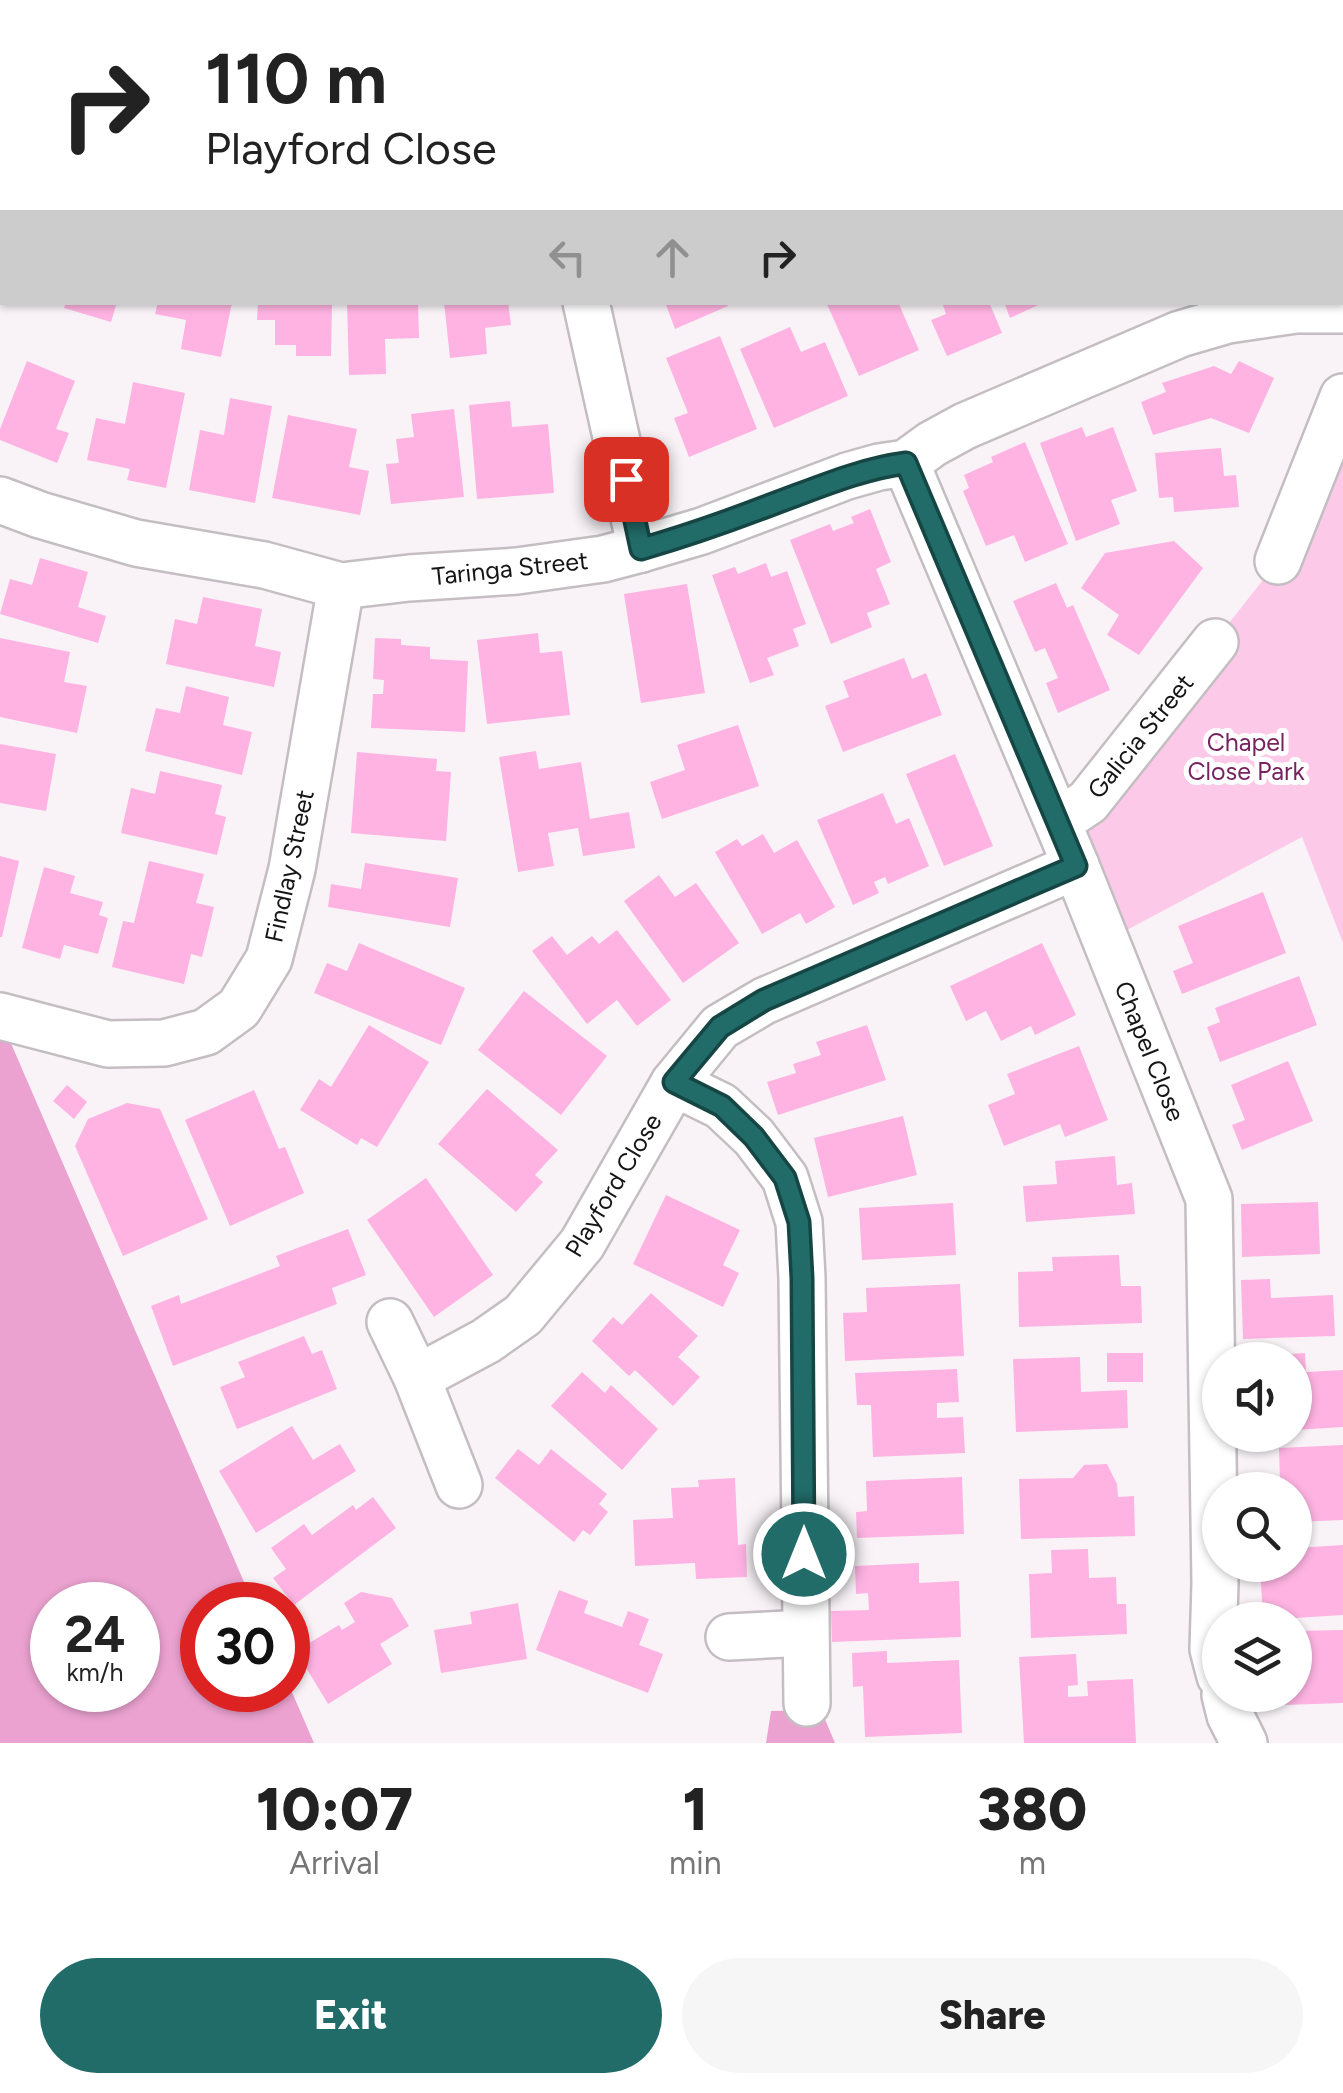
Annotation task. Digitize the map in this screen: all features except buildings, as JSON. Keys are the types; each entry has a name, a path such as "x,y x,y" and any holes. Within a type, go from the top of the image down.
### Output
{"street":[{"path":"587,305 641,549"},
{"name":"Taringa Street","path":"0,500 136,543 264,566 342,586 517,571 641,549 702,532 847,476 906,463 965,426 1180,334 1228,320 1296,310 1343,310"},
{"path":"1278,561 1343,397"},
{"name":"Chapel Close","path":"906,463 1058,822 1210,1200 1214,1602"},
{"name":"Findlay Street","path":"0,1016 108,1044 164,1043 206,1032 239,1008 270,958 292,869 342,586"},
{"name":"Galicia Street","path":"1058,822 1088,802 1215,642"},
{"name":"Playford Close","path":"417,1378 486,1341 523,1315 582,1244 674,1082 720,1027 764,1000 1076,866"},
{"path":"674,1082 722,1106 754,1137 785,1178 799,1222 806,1704"},
{"path":"390,1322 417,1378 459,1485"},
{"path":"730,1637 804,1634"},
{"path":"1229,1712 1244,1743"}],"green space":[{"name":"Chapel Close Park","path":"1343,397 1343,943 1302,837 1106,941 1058,822 1088,802 1278,561"}],"shaded area":[{"path":"0,1018 244,1582 180,1582 180,1712 301,1712 314,1743 0,1743"},
{"path":"821,1710 835,1743 766,1743 771,1711"}],"route":[{"path":"626,479 641,549 702,532 847,476 906,463 1076,866 764,1000 720,1027 674,1082 722,1106 754,1137 785,1178 799,1222 804,1554"}]}
